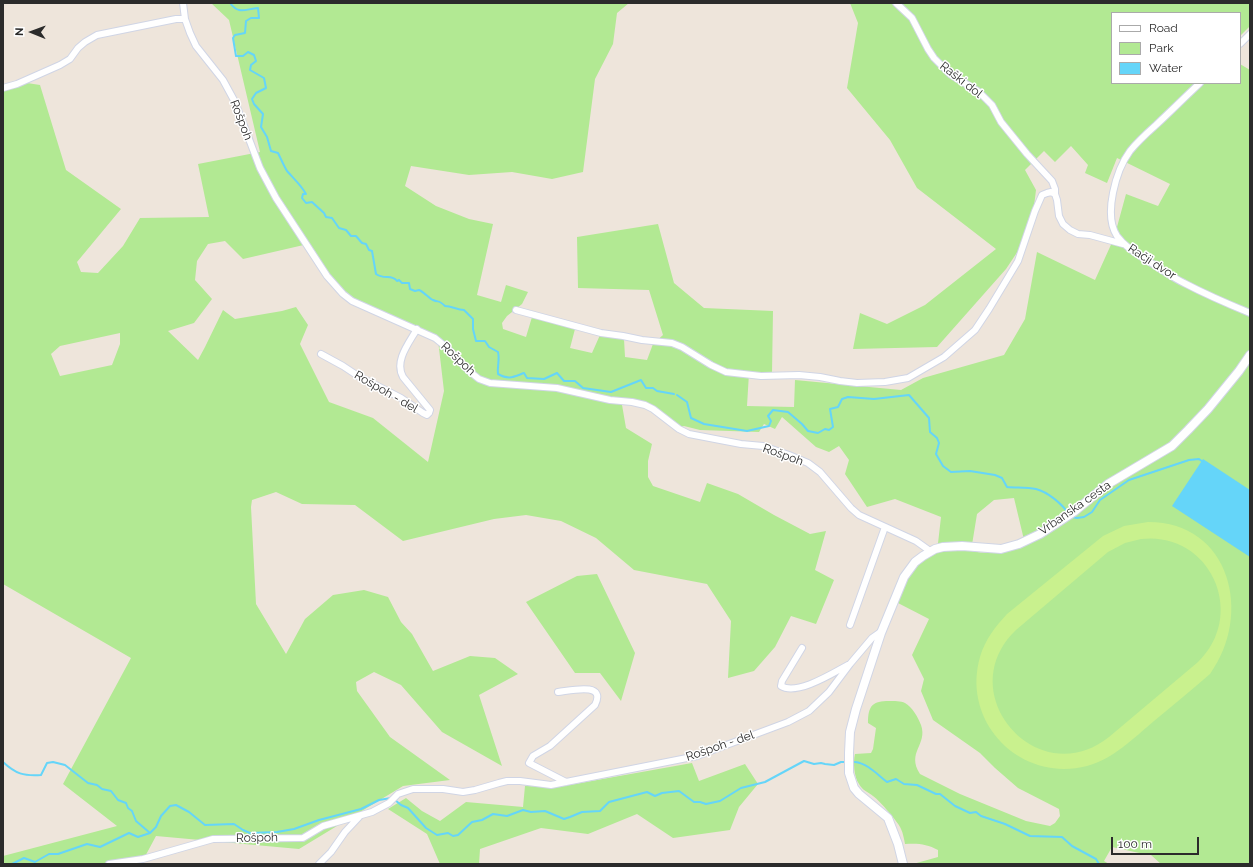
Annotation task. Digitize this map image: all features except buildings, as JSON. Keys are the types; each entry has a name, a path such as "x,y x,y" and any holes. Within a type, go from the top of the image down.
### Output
{"street":[{"name":"Rošpoh","path":"183,3 185,19 196,46 223,80 235,102 246,133 276,198 327,276 343,294 352,301 435,338 446,347 469,371 480,379 490,383 557,388 610,400 645,405 653,409 679,429 689,434 741,444 764,446 797,458 820,472 851,508 859,515 916,541 930,551"},
{"name":"Raški dol","path":"896,3 912,18 934,58 950,74 979,92 992,105 1001,122 1027,154 1052,181 1056,189 1055,194 1063,224 1078,234 1090,235 1123,244"},
{"path":"3,88 17,84 60,66 70,59 78,48 85,42 97,35 176,19 185,19"},
{"path":"1241,43 1250,34"},
{"name":"Račji dvor","path":"1199,84 1131,150 1122,162 1114,188 1112,218 1114,228 1123,244 1183,283 1250,314"},
{"path":"516,310 601,333 642,340 672,343 682,347 711,365 726,372 761,376 800,375 820,377 840,382 857,383 885,382 908,378 944,357 975,330 1018,261 1042,195 1051,192 1055,194"},
{"name":"Rošpoh - del","path":"321,354 427,414 430,410 403,377 399,367 402,355 417,329"},
{"name":"Vrbanska cesta","path":"903,864 894,832 888,818 854,788 849,769 849,753 850,732 856,709 882,631 904,577 915,562 930,551 940,547 962,546 1001,549 1019,544 1040,534 1075,511 1108,484 1172,446 1208,409 1250,355"},
{"path":"850,625 885,527"},
{"name":"Rošpoh - del","path":"398,794 413,789 425,788 463,792 507,781 551,784 697,756 788,722 809,711 829,692 872,638 882,631"},
{"name":"Rošpoh - del","path":"802,648 782,681 781,686 784,688 802,686 818,680 850,664"},
{"path":"558,692 585,689 593,690 596,693 597,699 595,705 554,743 533,756 529,763 566,782"},
{"name":"Rošpoh","path":"109,864 143,859 213,839 303,838 323,826 372,812 389,803 398,794"},
{"path":"319,864 331,852 358,816"}],"green space":[{"path":"211,3 629,3 617,13 613,44 595,79 583,172 552,179 512,172 469,175 411,166 405,186 436,206 469,219 493,224 477,295 501,302 506,285 528,292 522,304 507,316 502,323 503,329 526,337 532,317 575,329 570,348 592,353 600,335 624,339 625,357 647,360 653,344 663,335 649,290 578,288 577,237 658,224 674,283 704,308 773,311 772,373 749,373 747,406 794,407 795,380 901,390 923,378 1004,355 1025,319 1037,252 1095,280 1114,238 1126,194 1158,206 1170,184 1117,158 1107,183 1085,173 1088,165 1071,146 1055,162 1044,151 1025,170 1036,190 1033,214 1022,245 1006,269 937,347 853,349 860,313 887,324 925,305 996,249 917,188 890,140 847,88 858,23 850,3 1250,3 1250,26 1241,35 1241,12 1111,12 1111,84 1241,84 1241,65 1250,70 1250,864 1161,864 1151,855 1112,847 1104,861 1109,864 913,864 938,857 938,850 922,844 905,844 902,831 897,822 880,802 862,788 857,781 855,774 855,754 871,753 873,749 876,728 868,723 868,717 870,708 875,703 884,701 903,702 910,707 916,716 921,725 922,732 922,738 915,760 920,774 960,794 1026,821 1050,826 1055,823 1060,816 1059,809 1018,788 980,753 933,720 921,691 924,679 912,655 929,619 896,602 904,579 918,564 937,552 941,517 895,499 867,507 845,474 849,460 839,446 829,452 816,447 782,417 775,429 764,424 759,432 700,430 684,426 680,427 644,402 634,399 621,399 626,428 652,444 648,461 648,477 653,486 700,502 707,483 738,494 810,534 826,531 815,570 834,580 816,624 791,616 775,647 754,671 728,678 731,621 707,584 634,570 596,538 561,521 526,515 494,519 403,541 355,505 302,504 276,492 252,500 251,507 256,604 286,654 305,619 333,595 364,590 388,597 401,622 412,634 433,671 470,656 495,658 518,674 479,695 502,766 442,732 401,685 374,672 356,682 357,691 390,737 450,780 403,786 299,849 156,836 141,864 3,864 3,856 117,826 63,784 131,658 3,584 3,90 27,83 40,85 66,170 121,209 77,262 81,272 98,273 123,246 140,218 209,217 198,164 260,152 229,20","holes":["225,241 243,259 308,244 346,296 438,340 444,391 428,462 373,418 329,402 300,344 308,325 296,307 282,311 235,319 223,310 198,360 168,331 194,323 212,299 195,280 197,261 208,244","120,333 120,344 112,365 60,376 51,354 60,346","1014,498 1025,544 999,553 971,551 977,514 994,500"]},
{"path":"1148,522 1176,526 1199,537 1215,555 1226,576 1231,600 1230,625 1223,651 1210,674 1131,741 1106,758 1087,766 1063,769 1040,765 1019,756 1002,743 988,725 979,704 976,681 982,651 991,634 1007,614 1103,536 1124,526","holes":["1141,539 1165,540 1186,548 1203,562 1214,580 1220,600 1220,621 1213,643 1198,662 1109,737 1082,751 1055,753 1031,745 1011,728 998,707 993,681 998,655 1016,630 1108,552 1125,543"]},
{"path":"597,574 635,653 621,701 600,673 575,673 526,602 577,576"},
{"path":"692,763 699,781 745,764 758,784 739,807 730,830 673,838 637,814 588,834 541,828 480,849 479,864 440,864 427,834 388,809 406,798 422,811 440,821 466,802 523,807 525,786 558,787"}],"water":[{"path":"1203,459 1250,490 1250,557 1172,506"}],"waterway":[{"path":"230,3 233,7 239,10 258,8 259,18 251,18 246,21 245,33 235,35 233,38 236,56 243,56 248,52 254,55 256,61 251,65 250,70 264,78 266,88 256,93 252,99 254,104 263,114 261,127 267,137 271,151 278,153 287,171 300,185 306,194 303,194 302,198 306,203 312,202 324,213 326,217 332,218 339,228 346,230 351,236 356,236 362,243 366,244 369,250 372,251 376,274 382,277 393,278 397,281 399,280 402,283 409,283 410,289 415,291 419,290 445,306 464,310 473,319 473,329 476,341 485,341 489,347 498,352 498,374 502,376 511,377 524,373 527,378 544,379 557,373 564,381 575,381 583,388 611,392 641,380 646,388 653,388 657,391 674,394"},
{"path":"677,395 687,402 691,418 704,424 747,431 769,426 771,421 768,416 773,410 788,412 808,431 818,433 825,429 829,430 833,427 830,409 838,407 842,399 848,397 874,399 909,395 929,418 930,432 937,438 939,443 936,454 943,466 951,472 970,471 995,475 1002,478 1007,487 1036,489 1054,499 1063,506 1069,514"},
{"path":"1072,517 1084,517 1092,512 1100,500 1129,480 1189,460 1199,459 1203,462"},
{"path":"395,800 408,808 426,828 437,835 448,833 453,836 458,835 472,822 482,820 493,814 507,816 523,810 531,812 545,811 564,819 582,812 600,811 609,802 647,792 655,796 662,793 679,791 694,802 706,804 720,801 741,788 765,782 804,761 814,764 821,763 834,765 841,762 846,762"},
{"path":"3,762 16,772 29,775 41,775 47,763 53,762 65,765 88,783 111,791 118,800 126,803 128,808 132,811 136,821 150,833"},
{"path":"855,762 868,767 887,782 896,779 904,784 917,785 936,794 940,794 955,806 970,813 976,812 981,816 1005,824 1030,836 1062,837 1072,846 1096,859 1099,864"},
{"path":"12,864 24,858 35,862 49,854 58,854 87,844 100,847 129,833 138,837 150,833 156,827 161,816 170,806 176,805 189,812 205,825 234,824 250,833 277,832 294,829 319,820 361,809 379,800 391,798"}]}
